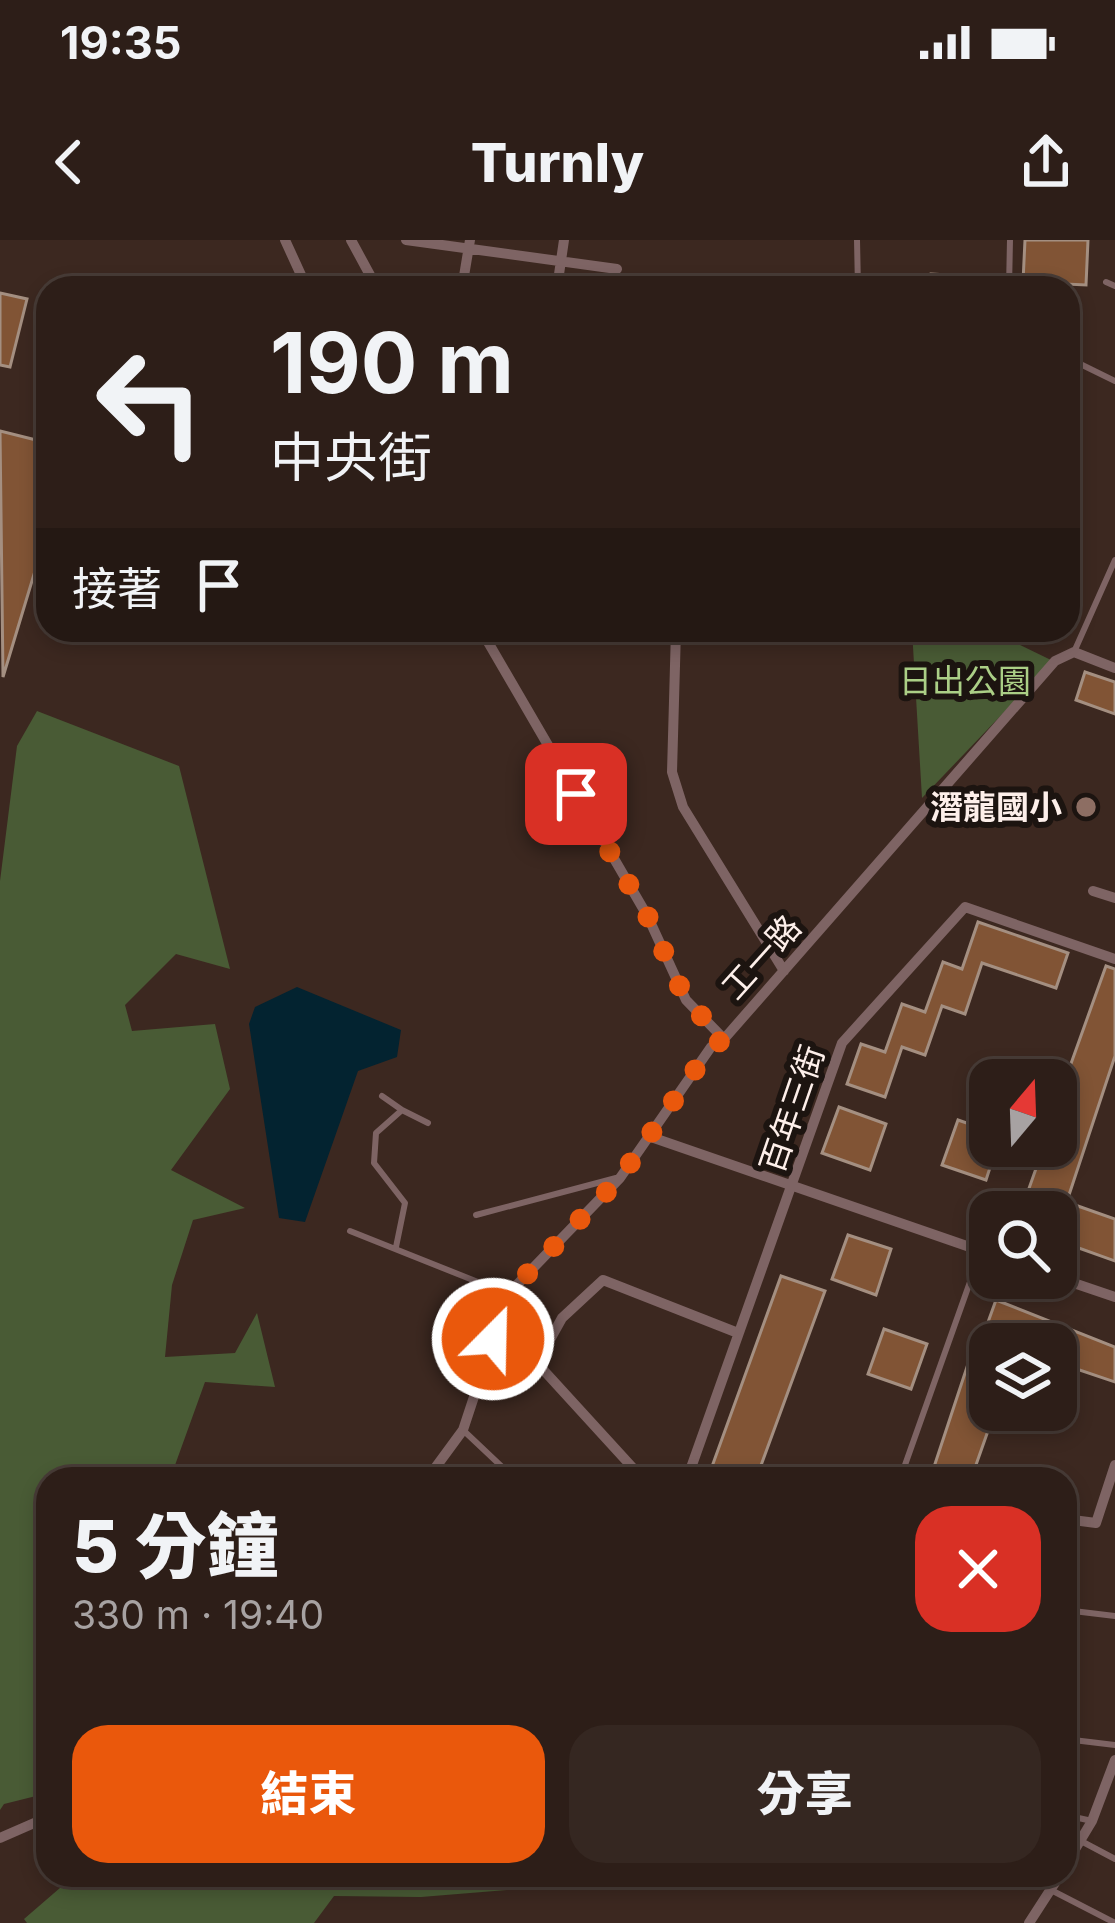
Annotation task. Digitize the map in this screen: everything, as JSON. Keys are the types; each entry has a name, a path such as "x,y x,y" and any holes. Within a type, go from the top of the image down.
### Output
{"street":[{"path":"285,240 302,276"},
{"path":"352,240 371,276"},
{"path":"406,240 470,244 617,269"},
{"path":"559,276 564,240"},
{"path":"463,276 470,244"},
{"path":"488,642 648,917 686,1000 724,1039"},
{"path":"676,642 672,772 683,807 784,970"},
{"path":"1074,652 1115,668"},
{"name":"工一路","path":"440,1467 463,1430 508,1294 620,1178 711,1047 724,1039 1055,661 1074,652"},
{"path":"1094,891 1115,898"},
{"name":"百年三街","path":"691,1467 842,1043 965,907 1115,959"},
{"path":"651,1137 969,1246"},
{"path":"632,1467 537,1364 562,1318 603,1280 738,1333"},
{"path":"1077,1283 1115,1297"},
{"path":"1077,1521 1096,1523 1115,1465"},
{"path":"1077,1845 1092,1821 1115,1760"},
{"path":"0,1838 36,1822"},
{"path":"1028,1923 1053,1887"}],"lane":[{"path":"857,240 858,276"},
{"path":"1009,276 1010,240"},
{"path":"1080,364 1115,381"},
{"path":"1080,639 1115,560"},
{"path":"1074,652 1078,642"},
{"path":"382,1096 428,1123"},
{"path":"396,1246 405,1203 374,1163 376,1133 403,1110"},
{"path":"476,1215 620,1178"},
{"path":"350,1231 508,1294"},
{"path":"905,1467 969,1297"},
{"path":"463,1430 502,1467"},
{"path":"1077,1611 1115,1616"},
{"path":"1077,1740 1115,1745"},
{"path":"1102,1790 1115,1796"},
{"path":"1077,1818 1092,1821"},
{"path":"1080,1840 1115,1859"},
{"path":"1051,1890 1115,1923"}],"green space":[{"name":"日出公園","path":"913,642 1014,642 1053,661 922,798"},
{"path":"37,711 179,766 230,969 176,954 125,1005 132,1031 215,1024 230,1089 171,1170 245,1208 193,1220 172,1285 165,1357 235,1353 257,1313 275,1387 205,1382 174,1467 36,1467 36,1796 4,1804 0,1810 0,881 17,746"},
{"path":"61,1887 507,1890 421,1897 334,1896 314,1923 27,1923 24,1919"}],"water":[{"path":"297,987 401,1030 397,1057 358,1071 305,1222 279,1218 249,1024 255,1007"}],"building":[{"path":"1025,240 1088,240 1086,285 1080,285 1080,276 1023,276"},
{"path":"0,293 27,299 10,367 0,365"},
{"path":"0,431 36,440 36,568 3,677"},
{"path":"1085,672 1115,682 1115,714 1076,700"},
{"path":"978,922 1068,953 1056,988 982,963 965,1014 942,1006 925,1055 902,1047 885,1097 847,1084 861,1044 885,1052 902,1004 925,1012 943,962 962,969"},
{"path":"1106,966 1115,969 1115,1056 1070,1191 1028,1191 1037,1167 1077,1167 1077,1059 1073,1059"},
{"path":"839,1107 886,1124 870,1170 822,1153"},
{"path":"958,1120 969,1124 969,1167 990,1167 986,1180 942,1165"},
{"path":"1077,1206 1115,1219 1115,1261 1077,1247"},
{"path":"848,1235 891,1249 876,1295 832,1279"},
{"path":"781,1276 825,1291 760,1467 712,1467"},
{"path":"996,1300 1054,1323 988,1323"},
{"path":"884,1329 927,1344 911,1389 868,1374"},
{"path":"1077,1332 1115,1347 1115,1382 1077,1369"},
{"path":"968,1364 969,1431 988,1431 975,1467 934,1467"}],"place":[{"name":"潛龍國小","path":"1086,807"}],"route":[{"path":"493,1339 508,1294 620,1178 711,1047 724,1039 686,1000 648,917 576,794"}]}
